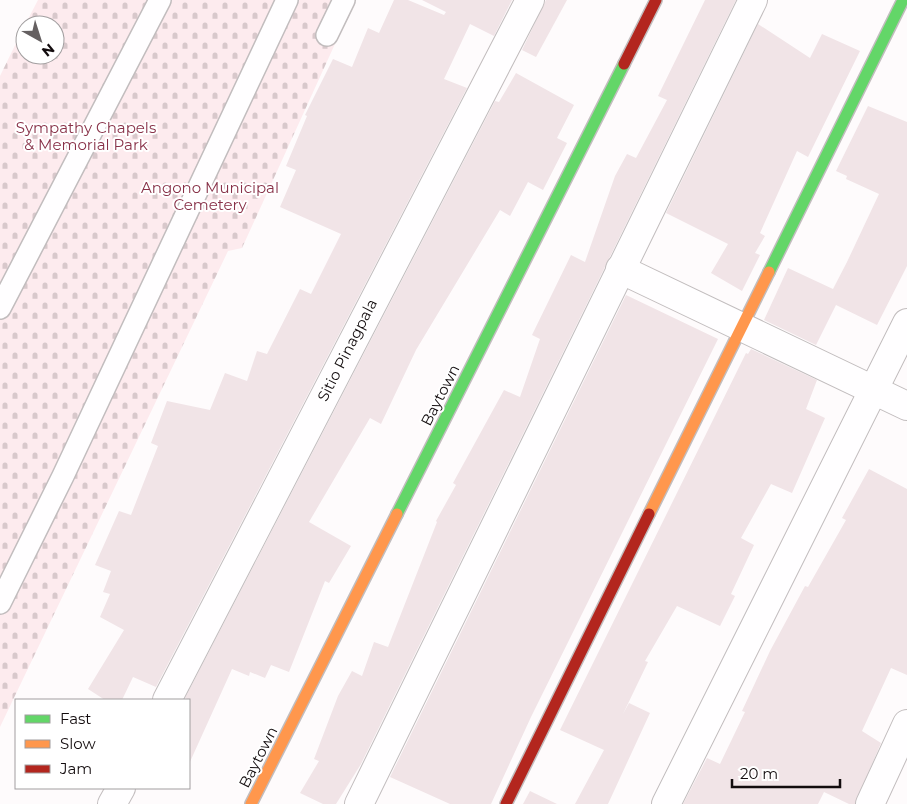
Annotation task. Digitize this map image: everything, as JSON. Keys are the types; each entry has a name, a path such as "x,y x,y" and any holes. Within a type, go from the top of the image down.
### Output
{"main road":[{"name":"Baytown","path":"251,804 656,0"},
{"path":"506,804 903,0"}],"street":[{"name":"Sitio Pinagpala","path":"168,699 530,0"},
{"path":"360,804 753,0"},
{"path":"620,269 907,406"},
{"path":"666,804 907,323"},
{"path":"870,804 907,724"},
{"path":"112,804 120,789"}],"lane":[{"path":"0,308 160,0"},
{"path":"0,603 63,476 288,0"},
{"path":"327,35 344,0"}],"green space":[{"path":"38,0 355,0 242,248 228,251 0,727 0,76 15,45 15,65 65,65 65,15 30,15"}],"building":[{"path":"394,0 408,0 444,15 446,12 422,0 512,0 494,36 470,24 444,79 467,88 156,687 133,677 122,699 103,699 88,689 124,630 100,617 110,594 103,592 111,571 95,565 119,511 131,515 158,446 151,443 167,401 210,410 225,373 247,381 257,351 267,354 300,289 311,294 341,234 280,207 296,170 286,166 307,116 305,115 333,59 352,67 368,28 379,33"},
{"path":"546,0 567,0 536,57 522,50"},
{"path":"705,0 736,0 361,764 336,804 323,804 300,793 319,761 314,759 338,696 352,671 362,676 374,642 388,647 436,521 456,485 453,483 504,390 520,397 540,339 532,335 571,255 585,262 615,176 627,154 636,158 667,100 658,96"},
{"path":"758,24 810,58 822,34 860,51 808,157 797,151 760,233 765,236 755,253 760,255 742,291 711,273 728,244 666,213"},
{"path":"516,73 574,105 557,138 567,143 543,190 528,182 510,216 500,210 416,350 381,424 370,418 309,522 351,546 329,583 325,581 289,672 271,665 265,678 250,672 249,676 232,669 190,762 190,699 185,698 495,101 499,102"},
{"path":"868,106 907,122 907,266 877,325 836,305 816,345 764,320 788,268 833,289 847,262 879,194 846,179 847,176 836,171"},
{"path":"626,295 718,339 531,717 491,804 450,804 390,777"},
{"path":"751,349 817,380 806,409 825,418 792,493 771,484 741,538 754,545 731,594 735,596 720,626 677,606 645,661 648,662 623,714 629,703 650,713 608,804 575,804 604,750 560,730 746,353 748,354"},
{"path":"869,469 907,489 907,675 891,668 862,731 881,743 855,804 849,804 824,792 818,804 683,804 707,758 720,764 745,712 742,711 770,651 805,586 808,587 846,520 842,518"},
{"path":"530,791 557,804 523,804"}],"traffic: fast":[{"path":"769,272 903,0"},
{"path":"397,514 624,64"}],"traffic: slow":[{"path":"649,514 769,272"},
{"path":"251,804 397,514"}],"traffic: jam":[{"path":"624,64 656,0"},
{"path":"506,804 649,514"}],"park label":[{"name":"Sympathy Chapels & Memorial Park","path":"86,136"},
{"name":"Angono Municipal Cemetery","path":"210,196"}]}
